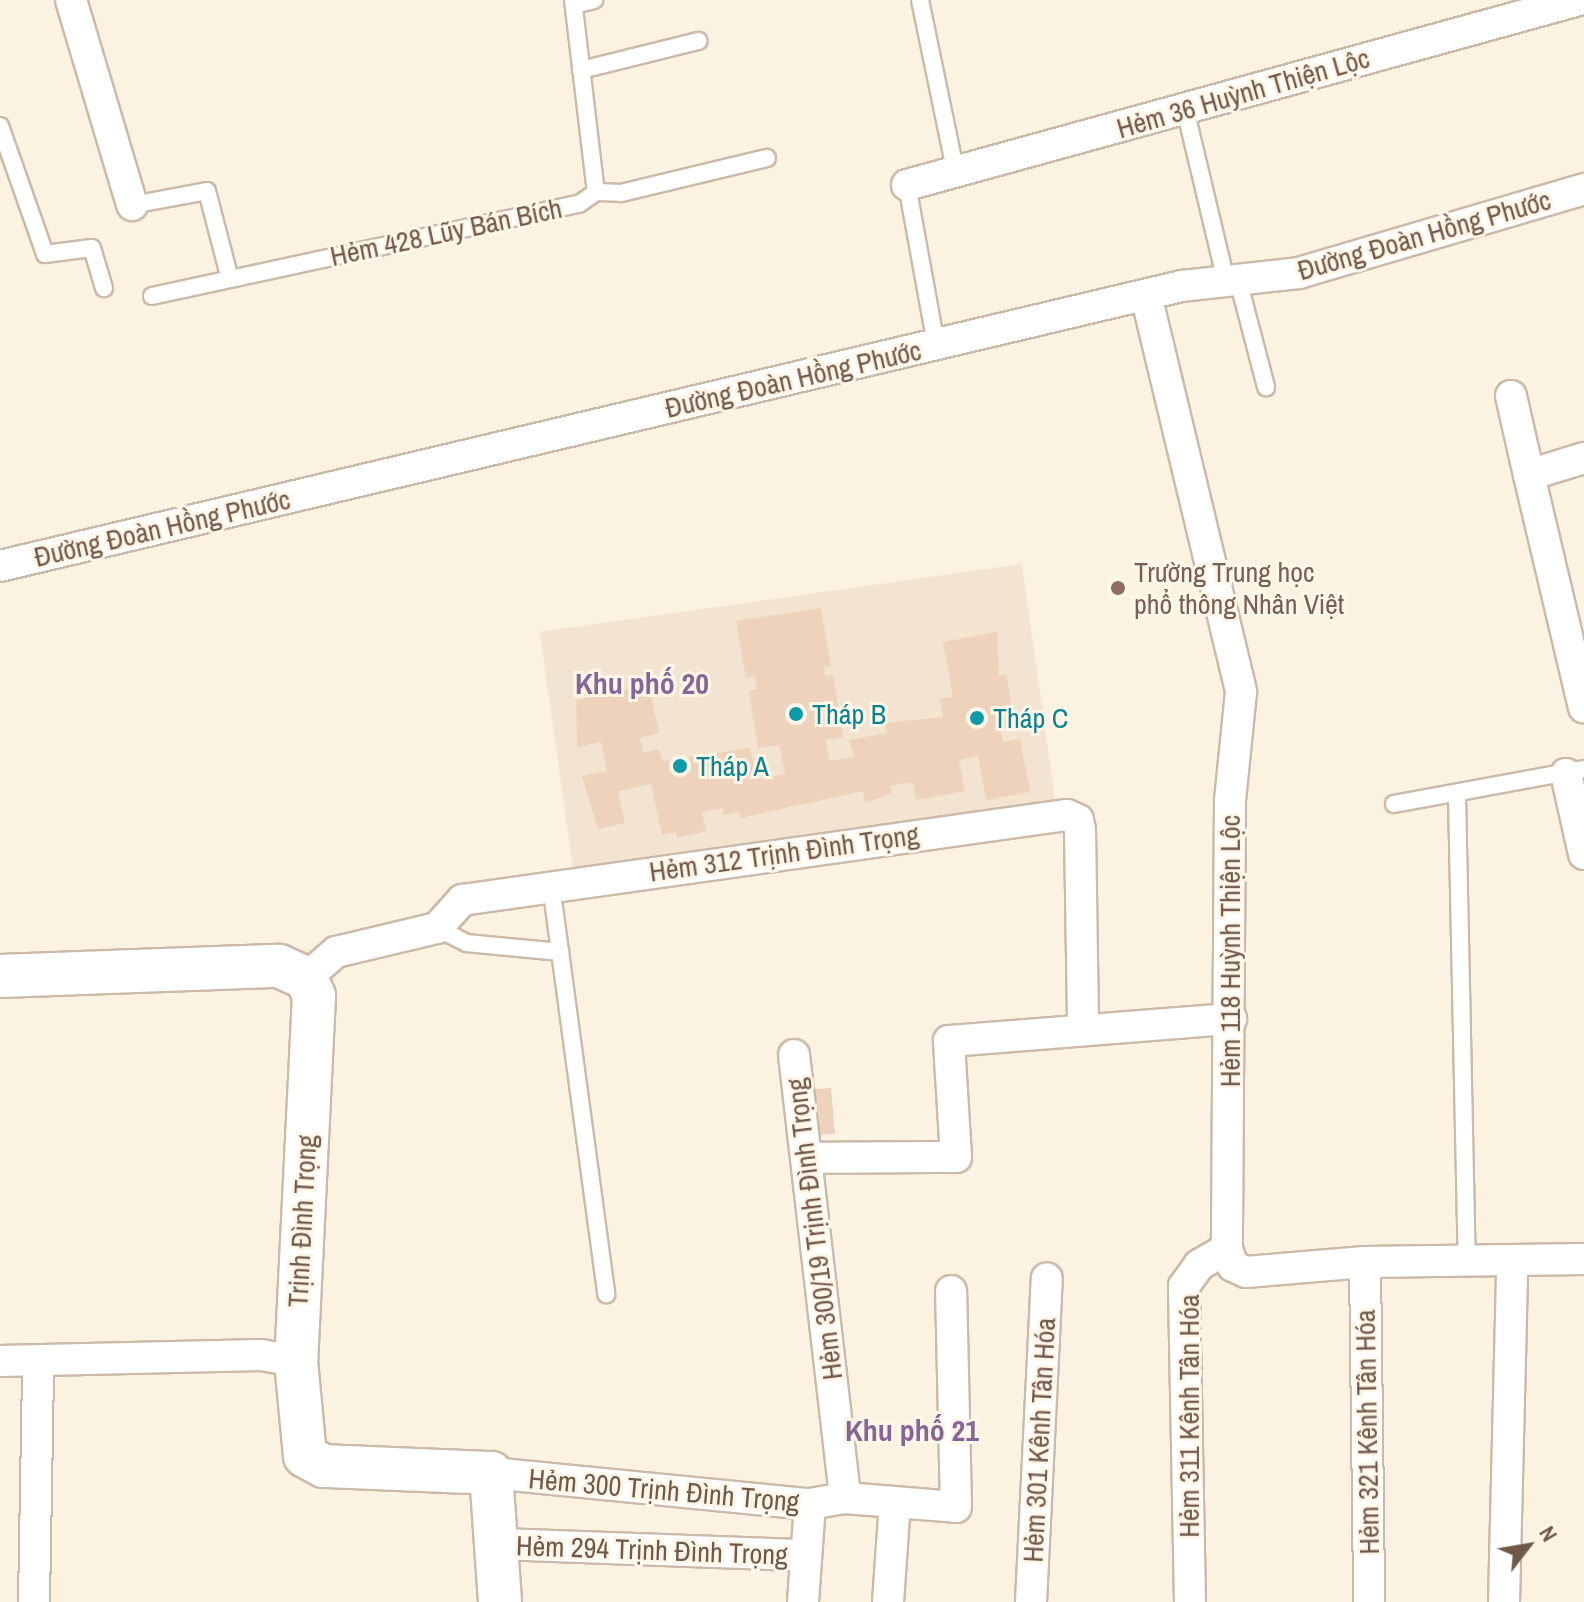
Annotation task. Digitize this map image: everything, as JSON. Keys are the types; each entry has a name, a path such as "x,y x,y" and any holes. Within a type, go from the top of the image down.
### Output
{"street":[{"path":"71,0 132,205"},
{"name":"Hẻm 36 Huỳnh Thiện Lộc","path":"907,185 956,174 1578,0"},
{"name":"Đường Đoàn Hồng Phước","path":"0,566 1146,295 1299,273 1584,189"},
{"name":"Hẻm 118 Huỳnh Thiện Lộc","path":"1146,295 1241,692 1230,801 1231,1019 1227,1249"},
{"path":"1511,396 1584,708"},
{"path":"1529,475 1584,458"},
{"path":"1575,771 1584,854"},
{"name":"Hẻm 312 Trịnh Đình Trọng","path":"437,928 462,900 551,885 1067,815 1078,820 1080,830 1083,1030"},
{"path":"0,976 279,966 306,978 336,952 437,928"},
{"name":"Trịnh Đình Trọng","path":"306,978 314,996 296,1361 305,1456 324,1466 491,1473"},
{"path":"806,1158 956,1157 949,1041 1231,1019"},
{"name":"Hẻm 300/19 Trịnh Đình Trọng","path":"794,1055 845,1498"},
{"path":"1227,1249 1233,1266 1246,1272 1365,1262 1512,1263 1584,1259"},
{"name":"Hẻm 311 Kênh Tân Hóa","path":"1190,1602 1184,1286 1199,1265 1227,1249"},
{"name":"Hẻm 321 Kênh Tân Hóa","path":"1365,1262 1369,1602"},
{"path":"1504,1602 1512,1263"},
{"name":"Hẻm 301 Kênh Tân Hóa","path":"1031,1602 1047,1278"},
{"name":"Hẻm 300 Trịnh Đình Trọng","path":"491,1473 810,1504 845,1498 956,1507 951,1291"},
{"path":"0,1361 261,1355 296,1361"},
{"path":"34,1602 38,1361"},
{"path":"491,1473 500,1544 500,1602"},
{"path":"888,1602 895,1502"},
{"path":"803,1602 810,1504"},
{"name":"Hẻm 294 Trịnh Đình Trọng","path":"500,1544 805,1555"}],"lane":[{"path":"574,2 594,0"},
{"path":"920,0 956,174"},
{"name":"Hẻm 428 Lũy Bán Bích","path":"152,296 579,204 596,192 574,2"},
{"path":"581,70 698,41"},
{"path":"1185,109 1232,281 1266,387"},
{"path":"0,126 45,254 92,248 104,288"},
{"path":"596,192 621,193 767,158"},
{"path":"907,185 936,345"},
{"path":"132,205 207,191 230,279"},
{"path":"1394,804 1457,796 1575,771"},
{"path":"1457,796 1467,1263"},
{"path":"551,885 606,1294"},
{"path":"437,928 466,943 561,952"}],"shaded area":[{"path":"1022,564 1056,805 574,872 540,632"}],"building":[{"path":"821,608 831,666 824,667 825,676 833,675 843,737 826,740 829,761 854,757 849,740 887,733 885,723 943,717 940,699 953,697 943,642 997,632 999,676 1006,674 1015,724 1000,727 1003,742 1020,739 1030,792 986,800 978,756 959,760 965,791 916,800 913,782 890,786 892,793 865,803 863,791 741,818 740,812 724,815 723,808 702,812 706,831 677,838 676,832 662,835 651,784 618,791 625,823 598,829 582,776 607,771 601,742 577,747 576,700 649,685 659,733 640,738 643,753 659,749 662,761 750,748 757,779 785,774 779,745 758,748 749,691 757,689 755,676 746,678 736,621"},
{"path":"831,1088 835,1134 816,1135 812,1090"}],"place":[{"name":"Trường Trung học phổ thông Nhân Việt","path":"1118,588"},
{"name":"Tháp B","path":"796,714"},
{"name":"Tháp C","path":"977,718"},
{"name":"Tháp A","path":"680,766"}],"district":[{"name":"Khu phố 20","path":"642,683"},
{"name":"Khu phố 21","path":"912,1430"}]}
